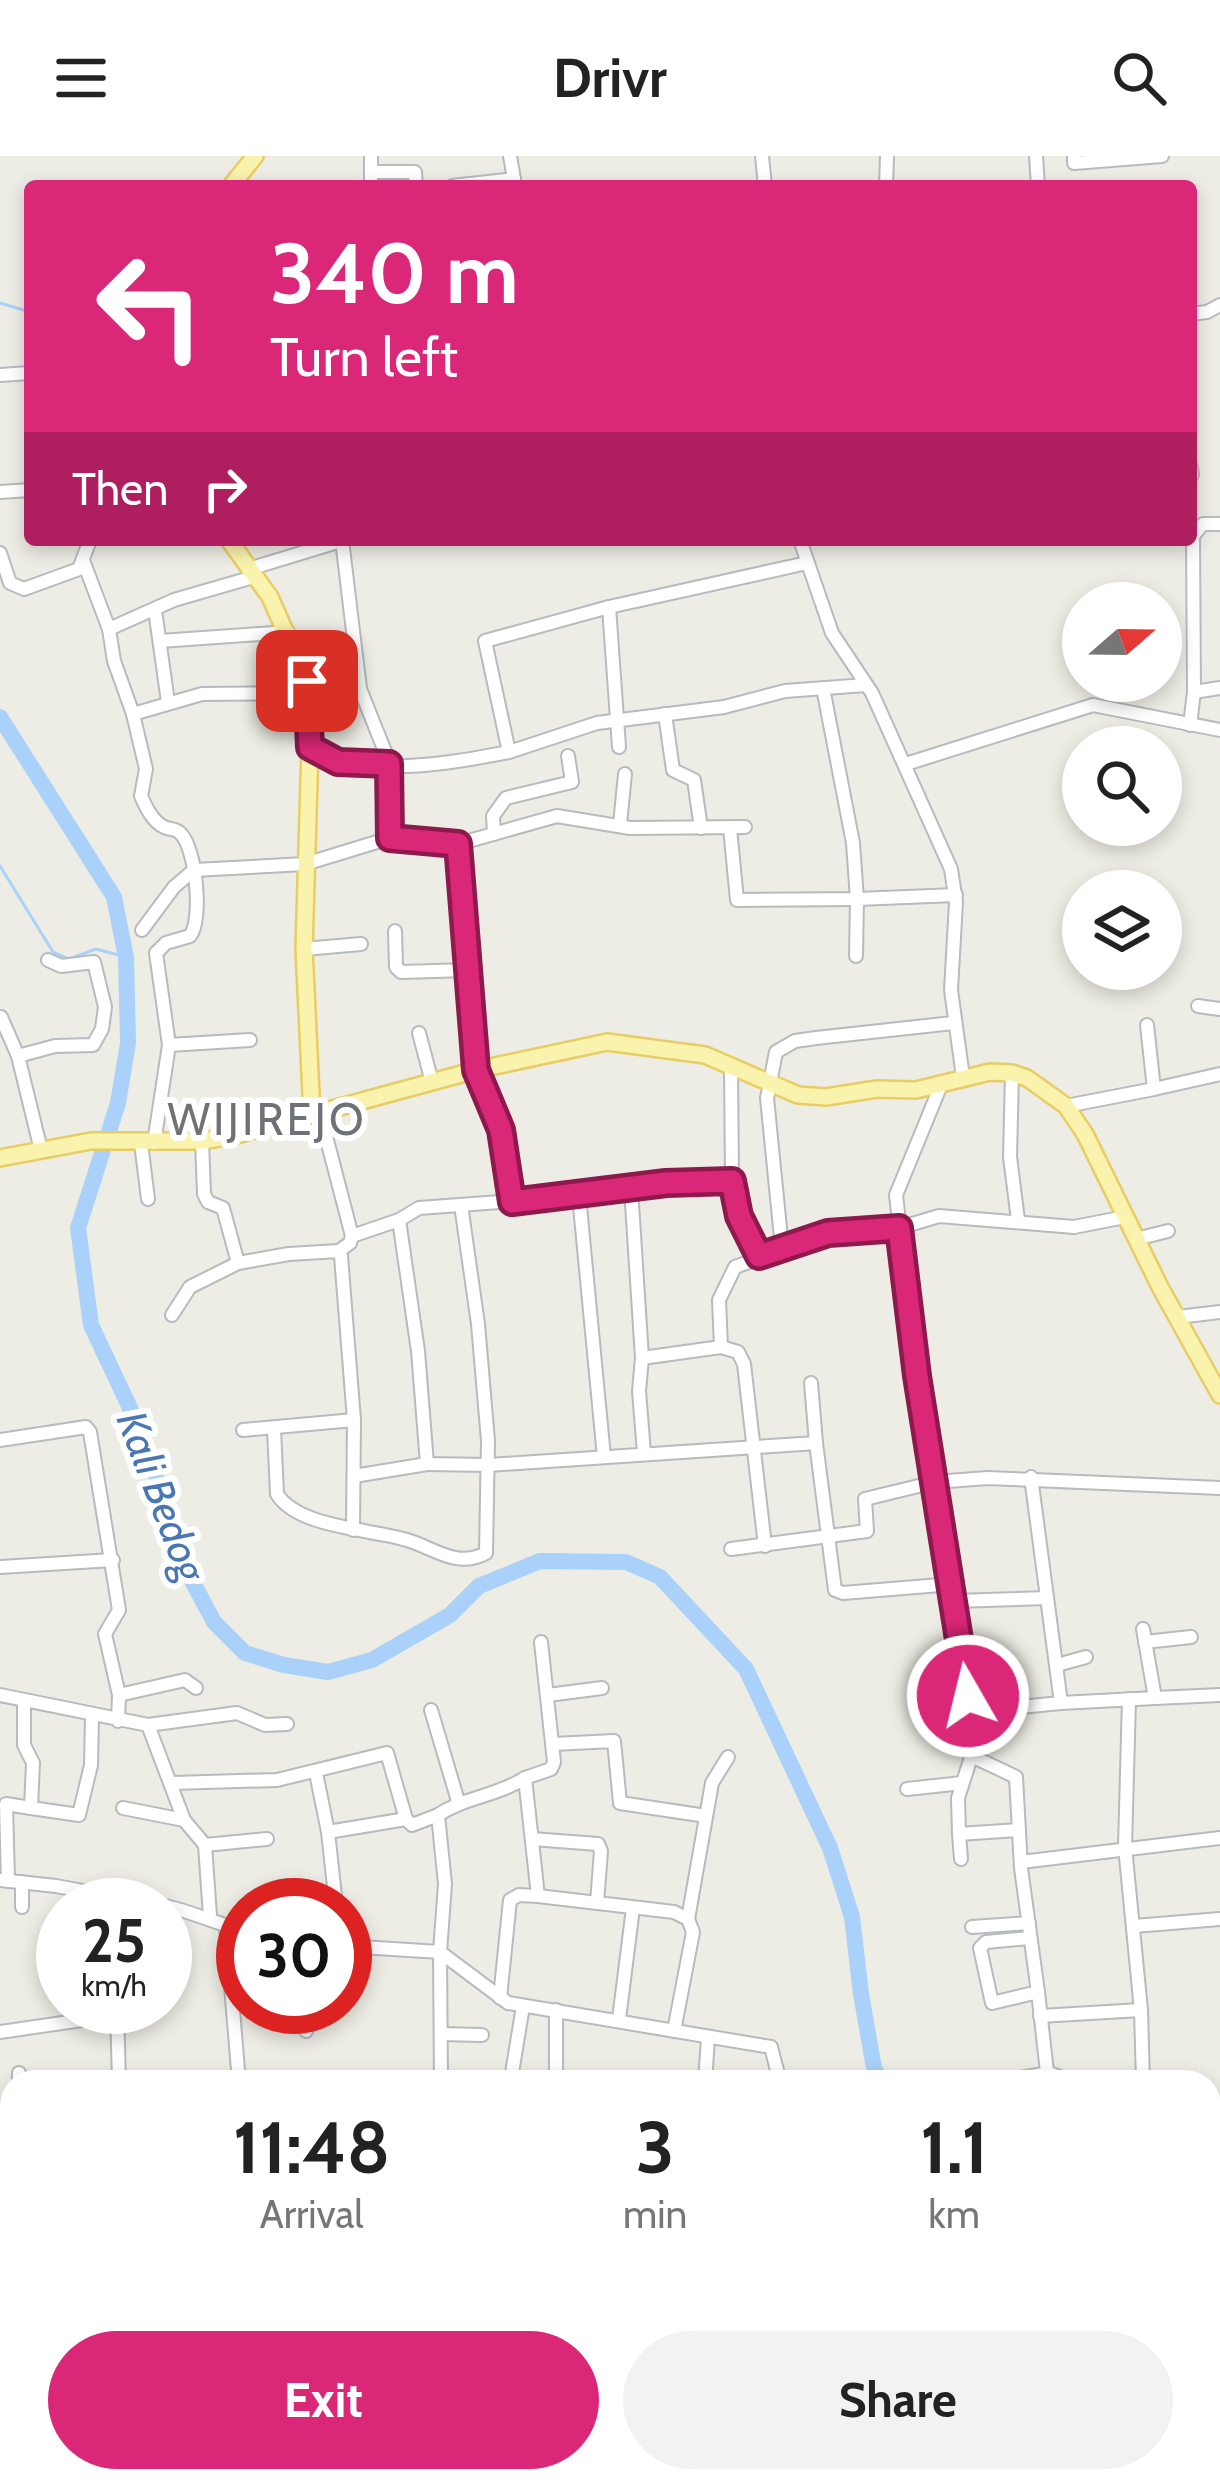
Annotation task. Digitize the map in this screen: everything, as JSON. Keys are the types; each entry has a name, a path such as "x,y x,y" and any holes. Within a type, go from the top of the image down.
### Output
{"main road":[{"path":"236,180 255,156"},
{"path":"235,546 255,572 305,669 310,747 304,949 316,1114"},
{"path":"2,1153 91,1141 202,1141 476,1070 607,1042 676,1048 798,1095 916,1090 990,1072 1012,1073 1066,1106 1085,1134 1220,1395"}],"street":[{"path":"371,156 371,179 415,172 416,180"},
{"path":"1074,156 1074,163 1162,156"},
{"path":"88,546 84,563 100,597 146,769 141,796 160,825 182,834 194,870 199,921 190,936 166,943 156,953 169,1045 143,1143 148,1199"},
{"path":"109,629 174,600 326,546"},
{"path":"343,546 361,689 389,764 390,838"},
{"path":"802,546 832,633 906,764 951,869 956,895 953,1023 963,1077"},
{"path":"1190,725 1193,546"},
{"path":"0,553 10,583 20,589 84,563"},
{"path":"509,752 485,641 609,607 807,563"},
{"path":"609,607 619,746"},
{"path":"155,610 168,702"},
{"path":"160,641 288,632"},
{"path":"310,747 338,762 459,760 509,752 617,719 823,688 866,686"},
{"path":"823,688 853,843 856,956"},
{"path":"1194,692 1220,688"},
{"path":"133,715 202,694 308,693"},
{"path":"906,764 1093,705 1220,730"},
{"path":"665,714 670,760 674,770 694,780 701,828"},
{"path":"494,834 493,816 506,798 572,782 564,733"},
{"path":"620,824 625,774"},
{"path":"142,930 174,887 194,870 305,864 390,838 458,844 557,816 630,828 746,827"},
{"path":"730,828 737,900 956,895"},
{"path":"458,844 476,1070 501,1130 512,1202"},
{"path":"395,931 395,968 400,972 468,970"},
{"path":"304,949 362,944"},
{"path":"18,1056 55,1046 93,1045 102,1029 105,1007 94,962 61,966 47,960"},
{"path":"1198,1006 1220,1010"},
{"path":"1,1017 18,1056 41,1150"},
{"path":"782,1248 767,1098 776,1052 795,1041 953,1023"},
{"path":"1147,1025 1154,1089"},
{"path":"419,1033 432,1082"},
{"path":"169,1045 250,1040"},
{"path":"730,1065 732,1181 739,1216 759,1256"},
{"path":"1012,1073 1010,1157 1018,1220"},
{"path":"1066,1106 1220,1075"},
{"path":"941,1084 896,1195 973,1751 962,1783 961,1859"},
{"path":"172,1315 190,1287 238,1263 289,1253 339,1251 350,1243 352,1235 316,1114"},
{"path":"202,1141 204,1195 208,1202 224,1208 238,1263"},
{"path":"352,1235 399,1220 419,1208 579,1196 666,1183 732,1181"},
{"path":"631,1188 644,1453"},
{"path":"579,1196 604,1457"},
{"path":"274,1430 279,1500 353,1531 409,1540 439,1556 482,1557 487,1552 488,1465 478,1324 461,1205"},
{"path":"721,1347 718,1312 735,1267 828,1233 899,1228 939,1216 1074,1227 1125,1217"},
{"path":"399,1220 418,1351 427,1464"},
{"path":"1136,1239 1168,1231"},
{"path":"339,1251 354,1420 353,1531"},
{"path":"1178,1317 1220,1312"},
{"path":"642,1358 721,1347 733,1348 745,1364 765,1546"},
{"path":"811,1384 833,1586 838,1592 952,1584"},
{"path":"243,1430 354,1420"},
{"path":"0,1440 86,1427 102,1486 119,1610 105,1634 119,1695 118,1721"},
{"path":"354,1476 427,1464 488,1465 815,1443"},
{"path":"1031,1478 1061,1703"},
{"path":"731,1549 868,1530 865,1499 935,1482 1031,1478 1220,1488"},
{"path":"0,1567 113,1560"},
{"path":"954,1601 1047,1598"},
{"path":"1155,1698 1144,1635 1191,1636"},
{"path":"172,1783 277,1780 386,1753 406,1819 412,1825 458,1801 497,1792 554,1767 541,1642"},
{"path":"1057,1665 1085,1657"},
{"path":"119,1695 185,1680 196,1688"},
{"path":"548,1695 602,1688"},
{"path":"0,1696 148,1725 232,1713 265,1725 287,1724"},
{"path":"969,1712 1220,1696"},
{"path":"1129,1699 1125,1847 1143,2070"},
{"path":"24,1701 24,1745 33,1763 32,1808"},
{"path":"431,1710 458,1801"},
{"path":"22,1907 10,1881 6,1804 79,1815 91,1765 92,1717"},
{"path":"148,1725 184,1820 205,1845 210,1916"},
{"path":"553,1744 614,1741 620,1803 706,1816"},
{"path":"973,1751 979,1759 1015,1774 1021,1862 1049,2070"},
{"path":"674,2031 693,1932 688,1919 712,1783 728,1757"},
{"path":"316,1773 333,1878"},
{"path":"525,1778 538,1896"},
{"path":"907,1789 962,1783"},
{"path":"123,1808 184,1820"},
{"path":"437,1815 446,1884 440,1952 441,2070"},
{"path":"328,1832 406,1819"},
{"path":"959,1834 1019,1830"},
{"path":"1021,1862 1220,1838"},
{"path":"205,1845 267,1839"},
{"path":"532,1839 598,1844 597,1903"},
{"path":"500,1998 511,1900 519,1895 674,1912 688,1919"},
{"path":"619,2019 633,1907"},
{"path":"192,1912 216,1920"},
{"path":"1134,1926 1220,1919"},
{"path":"972,1927 1029,1922"},
{"path":"1030,1938 986,1942 979,1952 992,2003 1038,1992"},
{"path":"372,1948 440,1952 500,1998 523,2006 771,2048 777,2070"},
{"path":"513,2070 523,2006"},
{"path":"556,2010 556,2070"},
{"path":"1040,2016 1141,2010"},
{"path":"0,2032 36,2026"},
{"path":"118,2034 119,2070"},
{"path":"235,2034 238,2070"},
{"path":"441,2034 482,2035"},
{"path":"706,2070 708,2038"}],"waterway":[{"path":"0,303 24,310"},
{"name":"Kali Bedog","path":"0,717 114,897 126,957 128,1043 118,1103 78,1228 91,1325 145,1440 183,1564 214,1622 245,1653 328,1672 372,1660 450,1615 479,1586 540,1561 626,1562 660,1577 746,1669 830,1848 852,1917 875,2070"},
{"path":"0,866 53,952 69,959 96,949 126,957"}],"district":[{"name":"WIJIREJO","path":"267,1119"}],"route":[{"path":"307,681 310,747 338,762 389,764 390,838 458,844 476,1070 501,1130 512,1202 666,1183 732,1181 739,1216 759,1256 828,1233 899,1228 917,1376 968,1696"}]}
